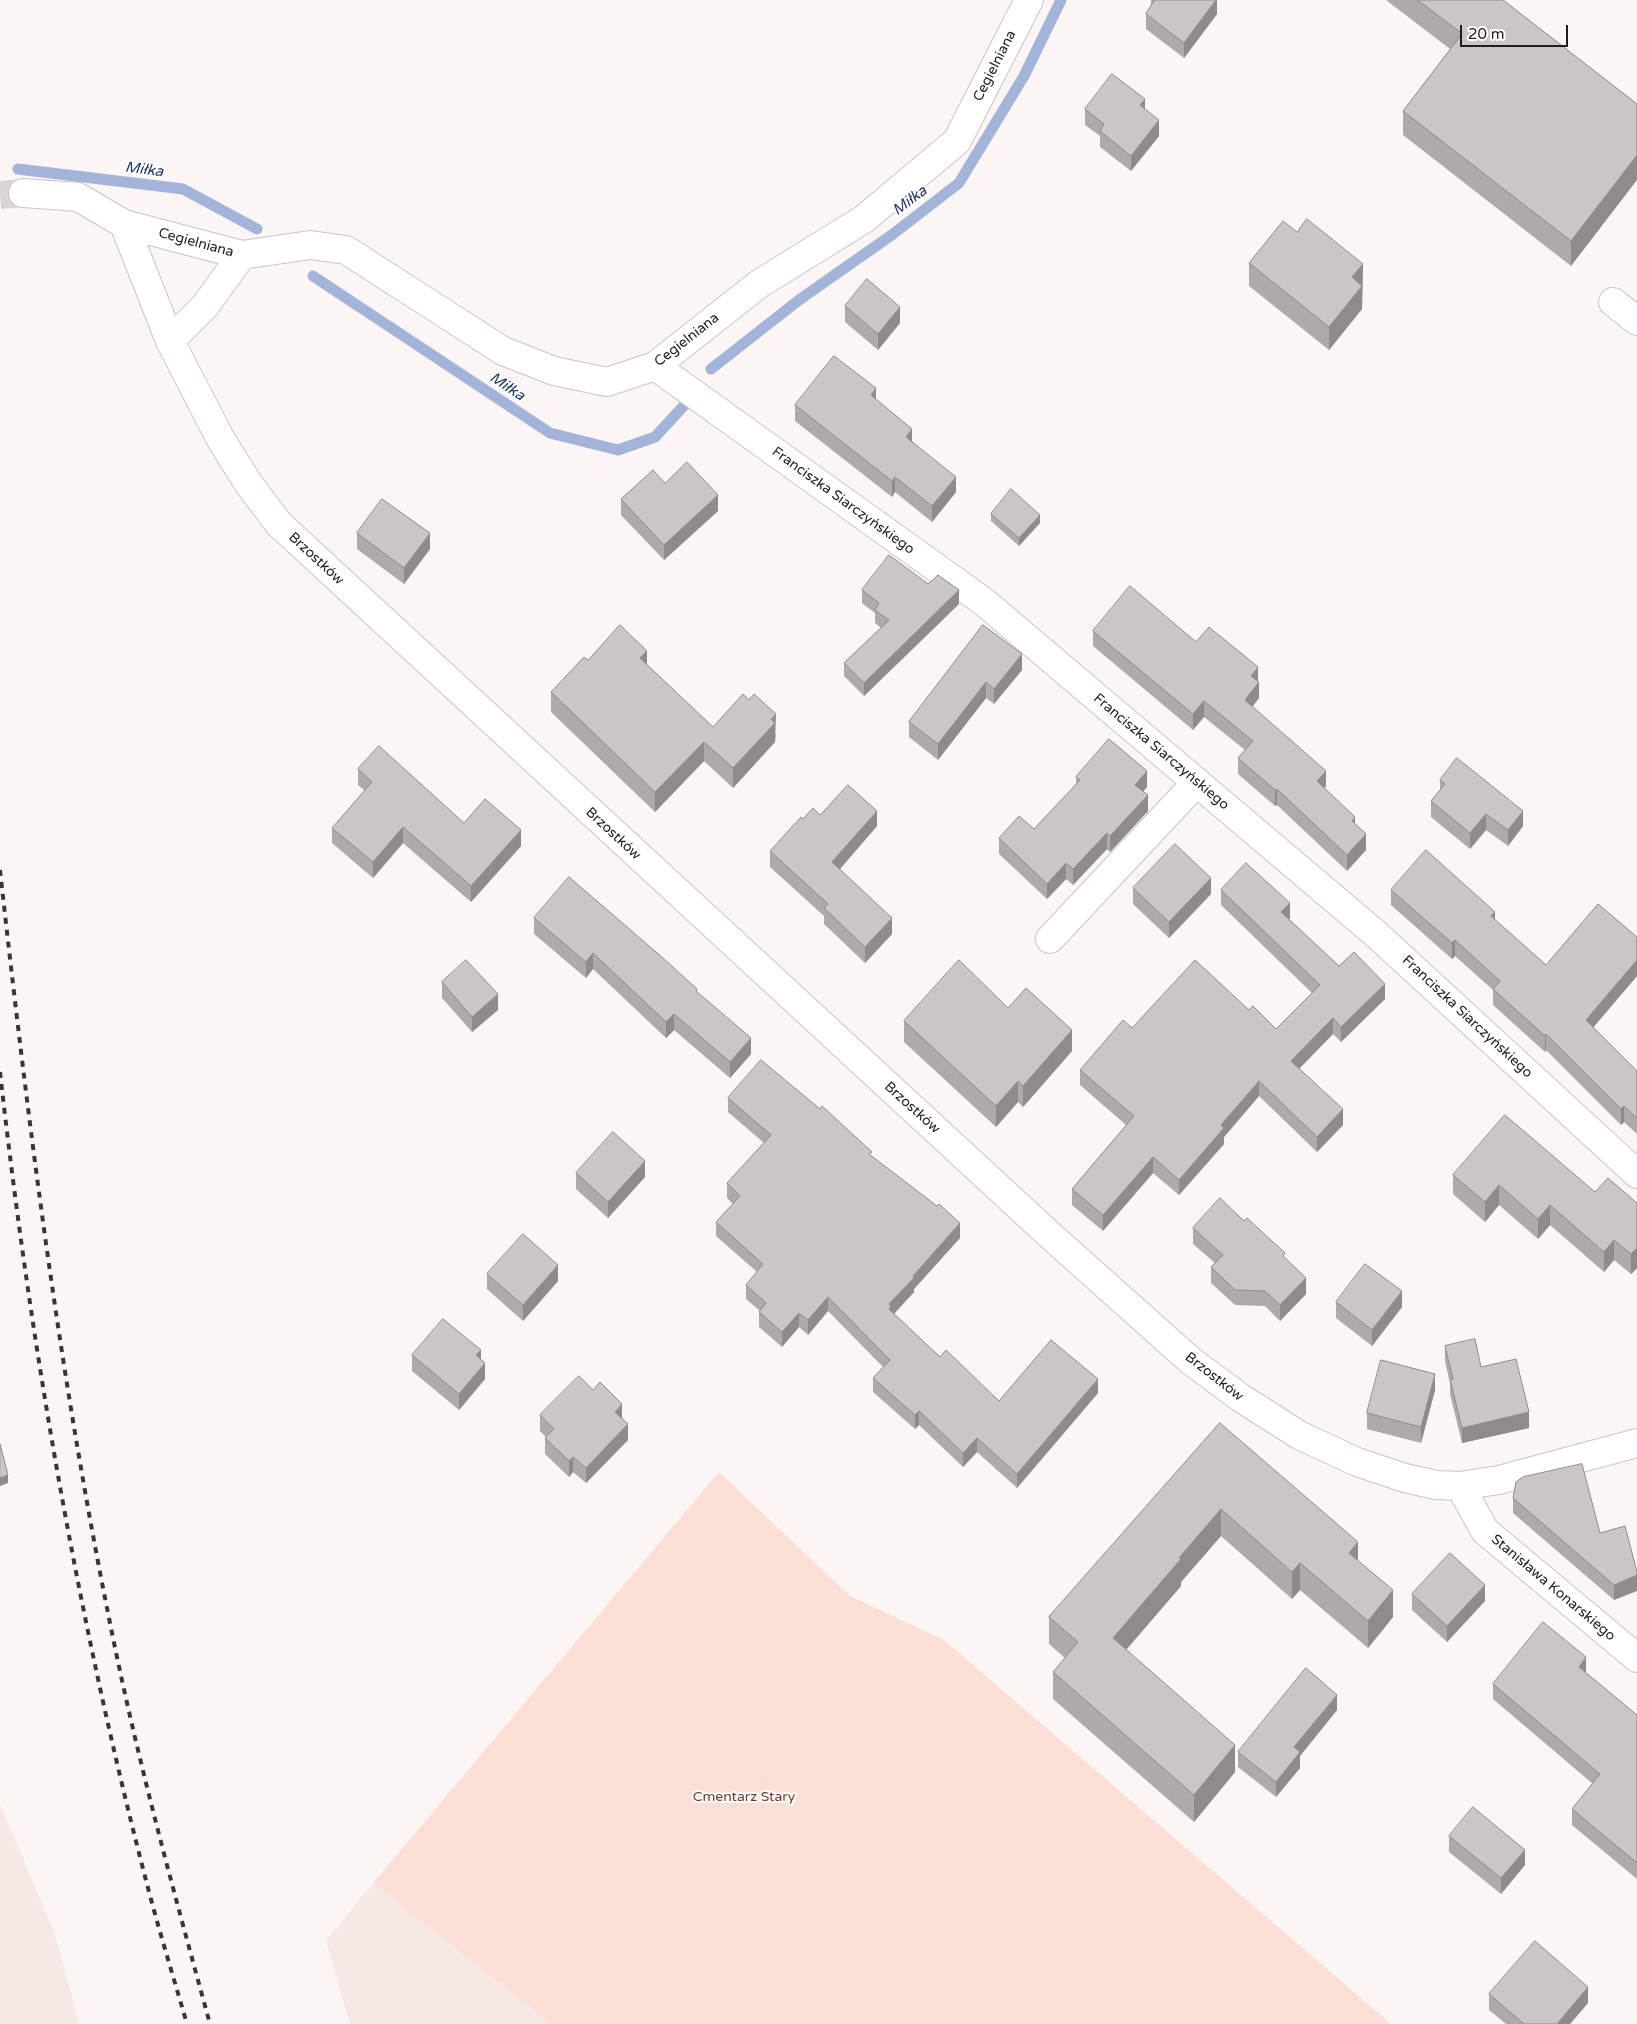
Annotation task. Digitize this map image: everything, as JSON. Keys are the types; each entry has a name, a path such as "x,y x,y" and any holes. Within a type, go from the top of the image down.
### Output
{"street":[{"name":"Cegielniana","path":"23,192 78,197 124,224 242,255 310,245 346,250 503,351 554,371 607,382 656,366 759,284 864,219 957,141 1029,0"},
{"name":"Brzostków","path":"124,224 170,341 225,446 248,483 279,524 723,935 1191,1361 1240,1398 1307,1439 1357,1462 1405,1478 1436,1485 1460,1486 1512,1477 1637,1443"},
{"path":"170,341 205,306 242,255"},
{"path":"1613,302 1637,321"},
{"name":"Franciszka Siarczyńskiego","path":"656,366 984,602 1377,935 1637,1174"},
{"path":"1050,940 1197,782"},
{"name":"Stanisława Konarskiego","path":"1460,1486 1485,1531 1637,1658"}],"shaded area":[{"path":"0,1804 55,1934 79,2024 0,2024"},
{"path":"373,1883 551,2024 350,2024 326,1941"}],"green space":[{"name":"Cmentarz Stary","path":"719,1472 850,1596 944,1640 1391,2024 551,2024 373,1883"}],"building":[{"path":"1155,0 1216,0 1184,43 1146,14"},
{"path":"1418,0 1503,0 1637,104 1637,155 1571,241 1403,111 1462,34"},
{"path":"1112,74 1145,99 1140,105 1159,120 1131,156 1100,131 1104,124 1085,109"},
{"path":"1307,219 1363,264 1352,277 1362,286 1329,327 1249,263 1283,221 1297,232"},
{"path":"867,279 900,307 878,334 845,306"},
{"path":"834,356 876,388 871,395 912,429 906,437 956,477 932,506 895,477 892,481 795,405"},
{"path":"687,462 718,495 664,545 621,499 653,470 665,483"},
{"path":"1011,489 1040,515 1019,538 991,514"},
{"path":"382,499 430,533 404,568 357,533"},
{"path":"889,555 928,584 938,575 959,590 864,683 844,663 889,620 875,610 879,603 862,590"},
{"path":"1130,586 1196,642 1209,627 1258,667 1251,676 1259,682 1245,700 1326,771 1317,781 1355,817 1352,821 1366,834 1347,855 1277,789 1275,790 1238,758 1253,741 1204,701 1193,714 1093,631"},
{"path":"620,625 647,651 640,658 713,727 743,694 749,700 754,694 776,714 771,719 775,723 733,768 704,742 655,792 551,692 584,657 588,660"},
{"path":"983,625 1022,654 994,689 986,682 938,744 909,722"},
{"path":"1109,739 1147,771 1135,785 1148,795 1110,836 1107,833 1073,869 1066,863 1047,884 999,838 1019,816 1034,829 1080,780 1076,777"},
{"path":"379,746 464,823 485,799 521,830 471,886 403,827 373,862 332,828 372,782 358,769"},
{"path":"1457,758 1523,811 1508,830 1486,814 1470,833 1431,801 1445,784 1440,780"},
{"path":"848,785 877,811 832,862 892,918 865,947 824,908 828,904 770,851 801,817 803,819 813,808 820,815"},
{"path":"1175,844 1211,878 1169,922 1133,888"},
{"path":"1426,850 1495,912 1491,916 1546,965 1598,904 1637,937 1637,960 1586,1020 1637,1071 1637,1118 1624,1106 1621,1109 1546,1034 1545,1036 1493,989 1500,981 1455,940 1452,943 1391,890"},
{"path":"1246,863 1290,903 1281,912 1339,966 1354,952 1385,984 1341,1027 1333,1018 1291,1061 1343,1109 1317,1137 1259,1081 1221,1125 1224,1128 1179,1180 1153,1157 1103,1215 1072,1189 1134,1116 1080,1070 1123,1020 1132,1028 1195,960 1249,1010 1253,1006 1276,1029 1320,985 1221,890"},
{"path":"569,877 663,958 697,989 696,991 751,1038 730,1062 674,1014 666,1022 593,953 586,962 534,918"},
{"path":"466,960 498,994 472,1017 442,982"},
{"path":"959,960 1008,1008 1026,988 1072,1030 1023,1086 1018,1081 996,1106 904,1021"},
{"path":"761,1060 820,1109 822,1106 872,1152 869,1154 937,1206 939,1204 960,1223 913,1276 914,1278 889,1304 891,1306 889,1309 940,1357 946,1350 999,1401 1051,1340 1098,1379 1017,1474 977,1438 963,1453 919,1411 915,1415 873,1378 890,1360 828,1297 808,1320 799,1313 782,1332 759,1312 766,1303 746,1285 763,1264 716,1222 740,1196 727,1183 771,1135 728,1098"},
{"path":"1505,1115 1595,1192 1608,1178 1637,1203 1637,1248 1631,1254 1614,1240 1604,1252 1550,1205 1538,1219 1499,1185 1485,1202 1453,1175"},
{"path":"613,1132 645,1161 608,1202 576,1173"},
{"path":"1220,1198 1244,1221 1247,1218 1285,1253 1283,1256 1306,1278 1280,1305 1265,1291 1235,1290 1211,1267 1223,1255 1193,1228"},
{"path":"523,1234 558,1265 523,1305 487,1274"},
{"path":"1365,1264 1402,1291 1372,1330 1336,1302"},
{"path":"443,1319 481,1350 476,1355 485,1363 459,1394 412,1355"},
{"path":"1475,1339 1481,1367 1516,1359 1529,1412 1462,1428 1450,1379 1453,1379 1445,1346"},
{"path":"1381,1360 1435,1374 1421,1427 1367,1413"},
{"path":"579,1376 593,1390 600,1382 622,1404 615,1412 628,1424 586,1468 573,1457 569,1461 545,1438 554,1429 540,1415"},
{"path":"1220,1423 1358,1542 1349,1553 1393,1590 1368,1621 1300,1563 1292,1572 1221,1509 1113,1638 1235,1745 1194,1795 1053,1672 1078,1642 1049,1617"},
{"path":"0,1444 8,1475 0,1478"},
{"path":"1582,1464 1600,1533 1625,1526 1637,1575 1614,1585 1513,1498 1516,1482 1523,1477"},
{"path":"1450,1553 1485,1585 1447,1626 1412,1594"},
{"path":"1543,1622 1586,1657 1579,1667 1637,1715 1637,1863 1572,1809 1600,1774 1493,1684"},
{"path":"1306,1668 1337,1695 1294,1747 1300,1752 1276,1782 1238,1752"},
{"path":"1473,1807 1525,1850 1501,1878 1449,1836"},
{"path":"1535,1941 1588,1987 1557,2024 1524,2024 1489,1994"}],"waterway":[{"name":"Miłka","path":"711,369 799,300 893,234 959,183 1024,76 1061,0"},
{"name":"Miłka","path":"18,169 183,189 257,229"},
{"name":"Miłka","path":"313,276 550,433 618,450 655,437 690,399"}],"tunnel":[{"path":"0,195 23,193"}],"railway":[{"path":"0,870 46,1245 91,1525 109,1618 143,1771 210,2024"},
{"path":"0,1072 26,1278 59,1483 79,1585 123,1788 153,1905 187,2024"}]}
